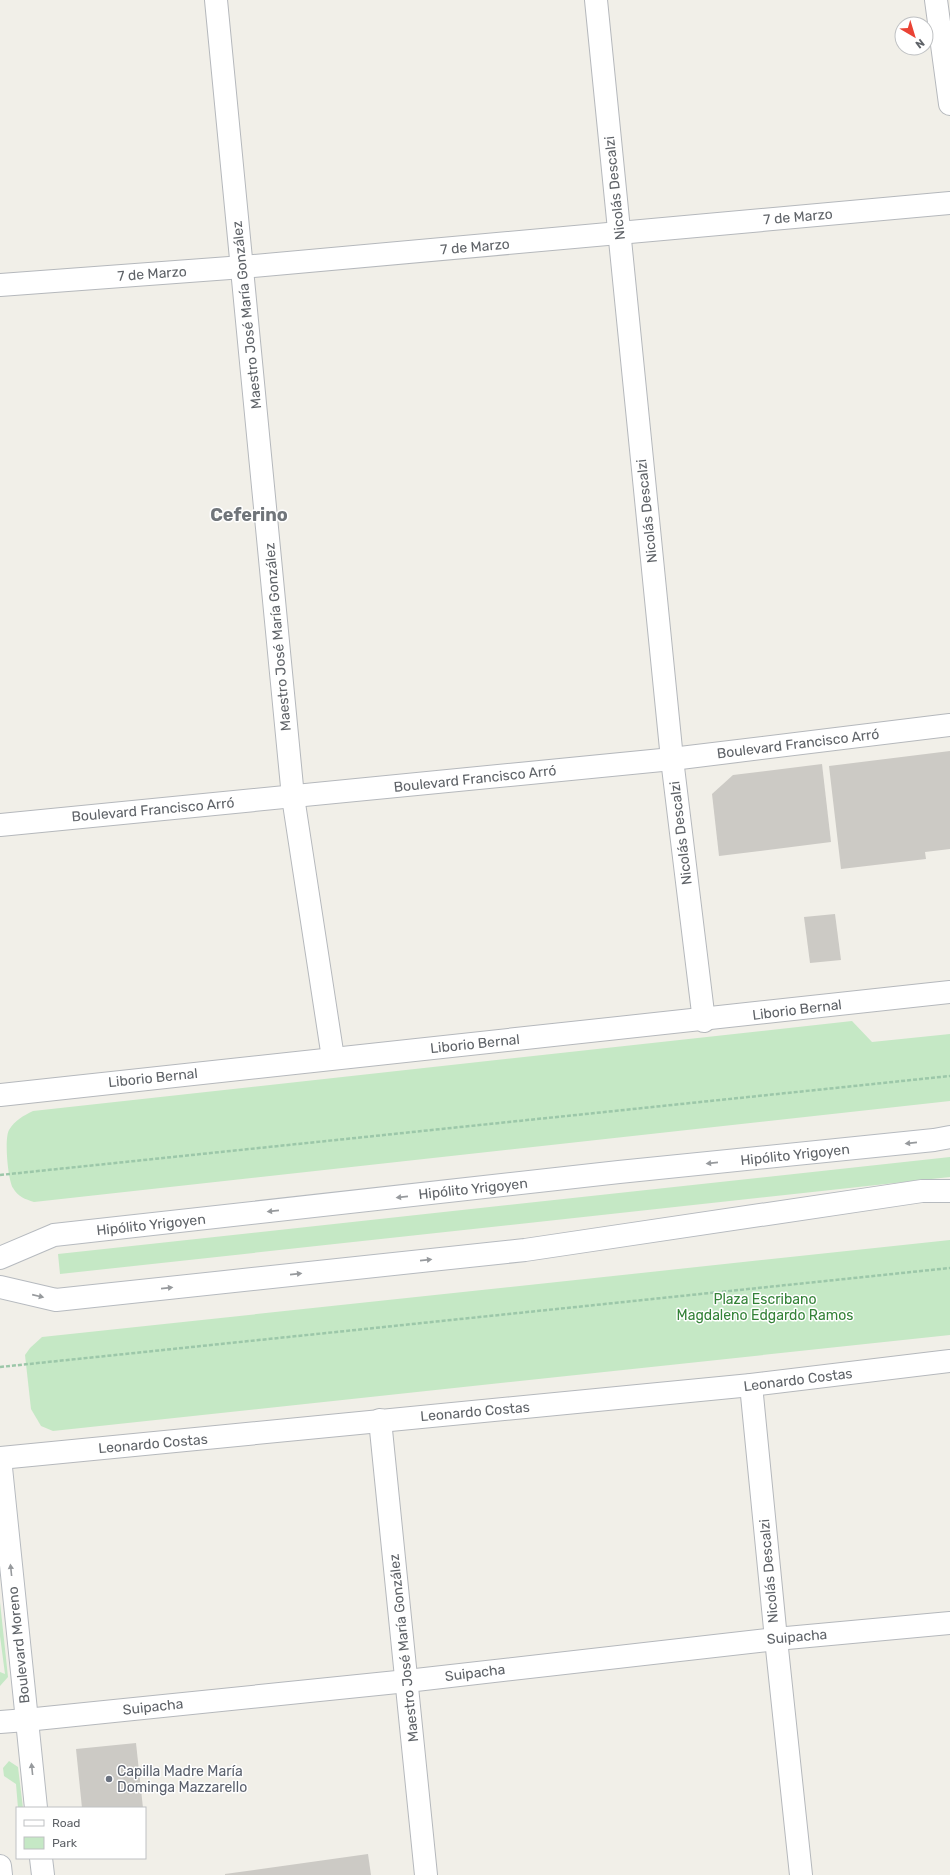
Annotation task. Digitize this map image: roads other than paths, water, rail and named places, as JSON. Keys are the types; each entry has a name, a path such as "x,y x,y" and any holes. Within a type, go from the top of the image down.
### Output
{"street":[{"name":"Maestro José María González","path":"216,0 293,797 333,1058"},
{"name":"Nicolás Descalzi","path":"596,0 672,759 704,1021"},
{"path":"936,0 950,104"},
{"name":"7 de Marzo","path":"0,285 243,267 619,234 950,202"},
{"name":"Boulevard Francisco Arró","path":"0,824 293,797 672,759 950,725"},
{"name":"Liborio Bernal","path":"0,1095 333,1058 704,1021 950,992"},
{"name":"Hipólito Yrigoyen","path":"0,1258 54,1236 611,1173 934,1140 950,1137"},
{"path":"0,1273 0,1286 56,1300 525,1250 922,1192 950,1191"},
{"name":"Leonardo Costas","path":"0,1458 751,1385 950,1361"},
{"name":"Nicolás Descalzi","path":"751,1385 801,1875"},
{"name":"Maestro José María González","path":"380,1420 426,1875"},
{"name":"Boulevard Moreno","path":"0,1458 36,1807"},
{"name":"Suipacha","path":"0,1722 407,1681 776,1639 950,1623"},
{"path":"41,1859 43,1875"},
{"path":"0,1866 1,1875"}],"place":[{"name":"Capilla Madre María Dominga Mazzarello","path":"109,1779"}],"district":[{"name":"Ceferino","path":"249,515"}],"park label":[{"name":"Plaza Escribano Magdaleno Edgardo Ramos","path":"765,1308"}]}
